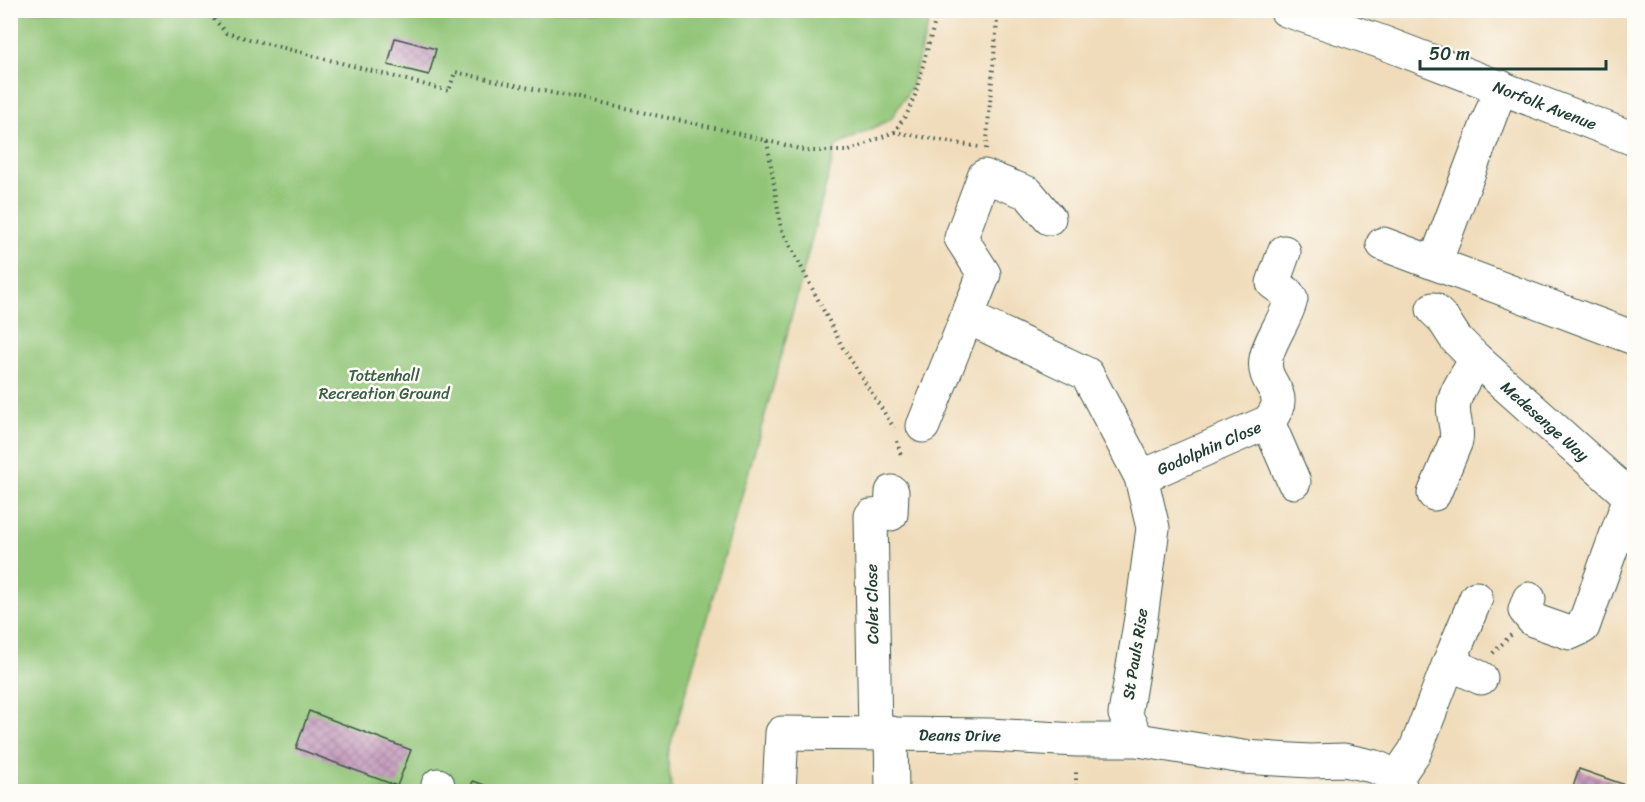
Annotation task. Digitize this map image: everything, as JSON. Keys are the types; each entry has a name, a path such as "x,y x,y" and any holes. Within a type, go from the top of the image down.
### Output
{"street":[{"name":"Norfolk Avenue","path":"1286,10 1324,16 1635,139"},
{"path":"1435,263 1501,87"},
{"path":"923,426 984,274 961,238 984,176 1028,193 1049,218"},
{"path":"1383,244 1635,338"},
{"name":"Godolphin Close","path":"1141,477 1268,422 1276,412 1279,399 1267,373 1266,358 1291,299 1287,293 1273,283 1284,252"},
{"name":"Medesenge Way","path":"1433,309 1466,349 1632,499"},
{"name":"St Pauls Rise","path":"967,316 1087,374 1141,477 1153,528 1125,714 1138,740"},
{"path":"1434,494 1458,432 1454,416 1454,401 1466,349"},
{"path":"1268,422 1294,482"},
{"name":"Colet Close","path":"883,733 871,516 891,514 892,492"},
{"path":"1529,608 1570,633 1583,627 1632,499"},
{"path":"1138,740 1243,757 1310,761 1344,760 1376,767 1400,784 1415,751 1468,671 1476,598"},
{"name":"Deans Drive","path":"779,792 782,733 989,735 1077,740 1138,740"},
{"path":"883,733 892,792"}],"path":[{"path":"206,10 226,33 449,91 456,72 724,130 808,151 849,151 894,132 907,114 915,94 938,10"},
{"path":"894,132 987,149 998,10"},
{"path":"767,141 781,228 843,348 893,427 901,455"},
{"path":"892,492 901,455 923,426"},
{"path":"1468,671 1529,608"},
{"path":"10,782 36,792"}],"green space":[{"name":"Tottenhall Recreation Ground","path":"10,11 932,11 910,89 891,119 836,146 776,376 667,757 672,791 21,792 11,788"}],"building":[{"path":"395,38 436,49 429,75 388,65"},
{"path":"309,711 411,750 397,786 296,748"},
{"path":"1579,769 1631,787 1634,778 1634,792 1585,792 1573,787"},
{"path":"473,781 502,791 502,792 469,792"}]}
